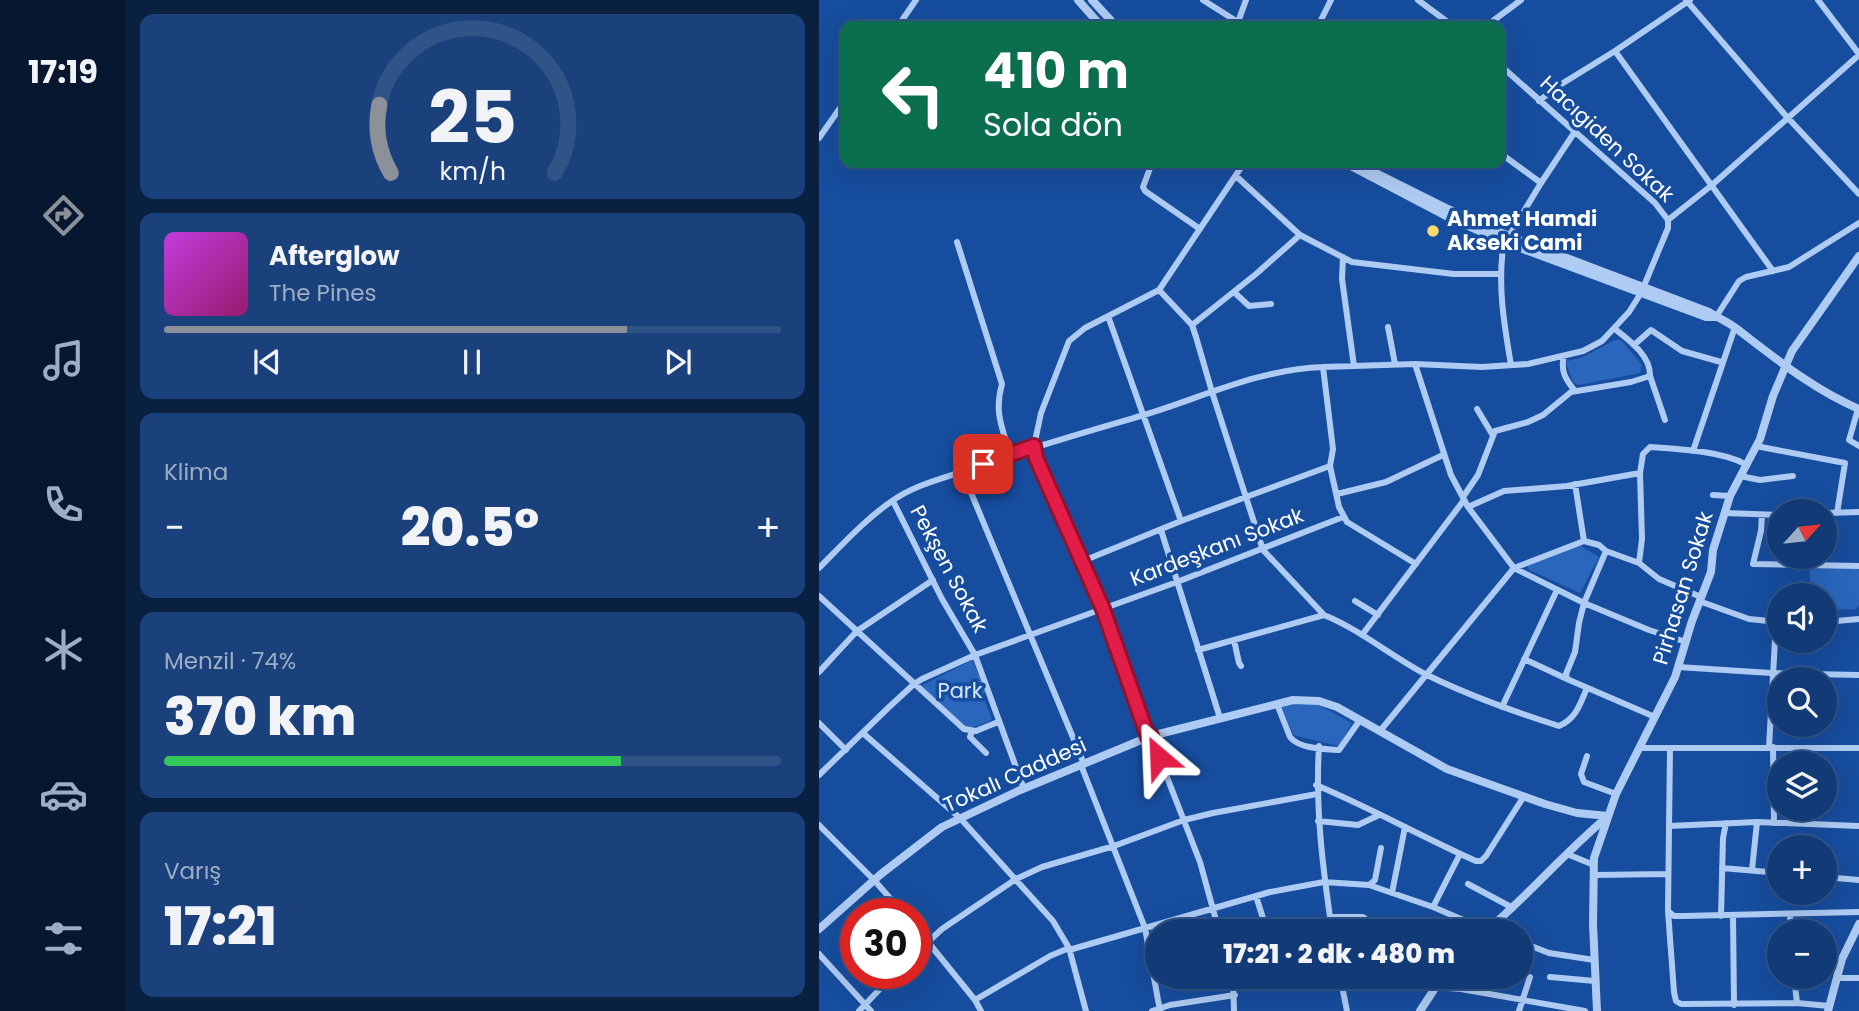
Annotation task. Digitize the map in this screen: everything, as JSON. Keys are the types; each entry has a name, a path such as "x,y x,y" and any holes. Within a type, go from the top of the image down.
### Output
{"street":[{"path":"901,21 916,0"},
{"path":"1078,0 1097,21"},
{"path":"1093,0 1112,21"},
{"path":"1203,0 1236,21"},
{"path":"1242,21 1246,0"},
{"path":"1320,21 1331,0"},
{"path":"1418,0 1446,21"},
{"path":"1493,21 1521,0"},
{"path":"1668,220 1859,55 1818,0"},
{"path":"1539,101 1688,1 1787,117 1859,194"},
{"path":"1615,51 1773,271"},
{"name":"Hacıgiden Sokak","path":"1505,70 1655,204 1668,220 1668,228 1643,290 1615,329"},
{"path":"819,138 840,108"},
{"path":"1511,365 1500,274 1506,239 1574,134"},
{"path":"1505,157 1541,183"},
{"path":"1149,168 1143,187 1145,191 1200,229"},
{"path":"1215,919 1200,862 1184,820 1149,736 1103,609 1036,458 1034,446 1041,413 1069,341 1085,328 1159,290 1241,168"},
{"path":"1355,168 1446,216 1709,312 1735,327 1785,365 1840,401 1859,409 1849,440 1859,446"},
{"path":"1366,168 1506,239"},
{"path":"1236,176 1300,235 1352,262 1454,274 1500,274"},
{"path":"1717,317 1739,281 1789,267 1859,223"},
{"path":"1192,325 1300,235"},
{"path":"957,242 1002,384 997,404 998,416 1010,454"},
{"name":"Pirhasan Sokak","path":"1597,1011 1594,862 1608,816 1616,794 1678,667 1711,572 1713,550 1730,496 1756,446 1785,365 1859,256"},
{"path":"1343,257 1342,279 1354,366"},
{"path":"1159,290 1192,325 1263,550 1324,615 1426,674 1502,707 1559,726 1569,722 1577,712 1587,688"},
{"path":"1234,292 1249,306 1271,304"},
{"path":"1108,316 1181,521"},
{"path":"1388,327 1395,364"},
{"path":"1693,451 1735,327"},
{"path":"819,568 868,520 893,500 930,482 1034,446 1144,415 1282,370 1395,364 1482,367 1528,364 1592,346 1615,329 1634,345 1650,368 1650,376 1665,420"},
{"path":"1634,345 1651,330 1682,351 1721,362"},
{"path":"1564,356 1564,376 1576,391"},
{"path":"1415,364 1443,455 1465,501 1514,568 1584,603 1686,642"},
{"path":"1323,367 1333,449 1330,466 1343,517 1416,564"},
{"path":"1362,635 1465,501 1478,475 1492,434 1543,415 1560,399 1576,391 1650,376"},
{"path":"1477,410 1492,434"},
{"path":"1756,446 1845,463 1837,513 1859,512"},
{"path":"1639,563 1642,539 1640,473 1643,454 1650,447 1693,451 1738,460 1745,464"},
{"path":"1337,494 1386,482 1443,455"},
{"path":"1083,561 1181,521 1330,466"},
{"path":"962,471 1072,732 1145,928 1050,956 975,1000"},
{"path":"1465,501 1504,491 1575,484 1640,473"},
{"path":"1740,475 1760,480 1793,476"},
{"path":"1575,484 1584,541"},
{"path":"1713,495 1730,496"},
{"name":"Pekşen Sokak","path":"893,500 933,580 975,654 1024,789"},
{"path":"1725,513 1767,515"},
{"path":"1762,515 1753,564 1859,566"},
{"name":"Kardeşkanı Sokak","path":"819,775 914,684 975,654 1263,550 1343,517"},
{"path":"1161,530 1220,719"},
{"path":"1380,731 1514,568 1584,541 1639,563 1658,579 1700,599 1749,619 1767,621"},
{"path":"1567,679 1584,603 1606,551"},
{"path":"819,672 857,631 933,580"},
{"path":"1502,707 1557,590"},
{"path":"819,596 964,729 972,731 998,722"},
{"path":"1356,601 1378,615"},
{"path":"1198,650 1324,615"},
{"path":"1837,621 1859,619"},
{"path":"1234,640 1241,666"},
{"path":"1524,659 1655,717"},
{"path":"1678,667 1767,673"},
{"path":"1837,674 1859,675"},
{"name":"Tokalı Caddesi","path":"819,929 874,880 942,827 960,818 1149,736 1293,700 1319,701 1337,707 1447,769 1577,813 1608,816"},
{"path":"1277,704 1294,741 1303,746 1339,750 1360,720"},
{"path":"819,723 846,750"},
{"path":"972,731 970,737 986,753"},
{"path":"864,734 960,818 1053,921 1069,949 1086,1011"},
{"path":"1771,737 1774,823"},
{"path":"1319,747 1316,785 1318,821 1330,917 1364,919"},
{"path":"1639,748 1859,748"},
{"path":"1670,748 1668,911 1676,1001 1681,1004 1724,1008 1734,1005 1773,1007 1797,1003 1828,1008 1834,989"},
{"path":"1587,756 1581,774 1584,782 1616,794"},
{"path":"1316,785 1476,861 1481,861 1524,796"},
{"path":"931,940 942,929 1016,879 1041,867 1114,846 1184,820 1317,794"},
{"path":"1318,821 1357,825 1379,815"},
{"path":"1501,919 1608,816"},
{"path":"1669,826 1757,822 1859,826"},
{"path":"1752,870 1757,822"},
{"path":"1721,916 1723,838 1727,823"},
{"path":"819,827 890,898"},
{"path":"1392,893 1405,827"},
{"path":"1369,885 1375,880 1381,848"},
{"path":"1433,907 1460,854"},
{"path":"1567,854 1594,862"},
{"path":"1722,868 1767,872"},
{"path":"1594,875 1668,874"},
{"path":"1837,878 1859,880"},
{"path":"1175,919 1256,896 1324,881 1369,885 1460,919"},
{"path":"1468,884 1513,908"},
{"path":"1256,896 1263,919"},
{"path":"1668,911 1674,916 1859,912"},
{"path":"1790,914 1790,919"},
{"path":"1733,915 1734,1005"},
{"path":"1859,924 1842,959 1837,978 1859,978"},
{"path":"931,945 981,1011"},
{"path":"1533,947 1549,953 1594,960"},
{"path":"819,954 871,1011"},
{"path":"1550,977 1595,981"},
{"path":"859,1011 879,989"},
{"path":"1156,989 1160,1009"},
{"path":"1234,1011 1235,989"},
{"path":"1343,989 1347,1011"},
{"path":"1420,1011 1434,989"},
{"path":"1461,989 1585,1011"},
{"path":"1520,1011 1526,989"},
{"path":"1795,989 1797,1003"},
{"path":"1152,1011 1235,995"}],"green space":[{"path":"1615,340 1621,340 1642,365 1640,373 1579,385 1574,383 1567,361 1583,357"},
{"path":"1577,546 1599,557 1580,593 1527,569 1529,564"},
{"path":"1856,567 1859,570 1859,605 1856,609 1837,610 1837,583 1810,583 1810,569"},
{"name":"Park","path":"972,660 986,691 983,696 992,720 968,729 921,686"},
{"path":"1297,703 1315,703 1352,723 1339,746 1293,735 1282,707"}],"place":[{"name":"Ahmet Hamdi Akseki Cami","path":"1433,231"}],"route":[{"path":"983,464 1034,446 1036,458 1103,609 1148,737 1151,736 1159,757"}]}
